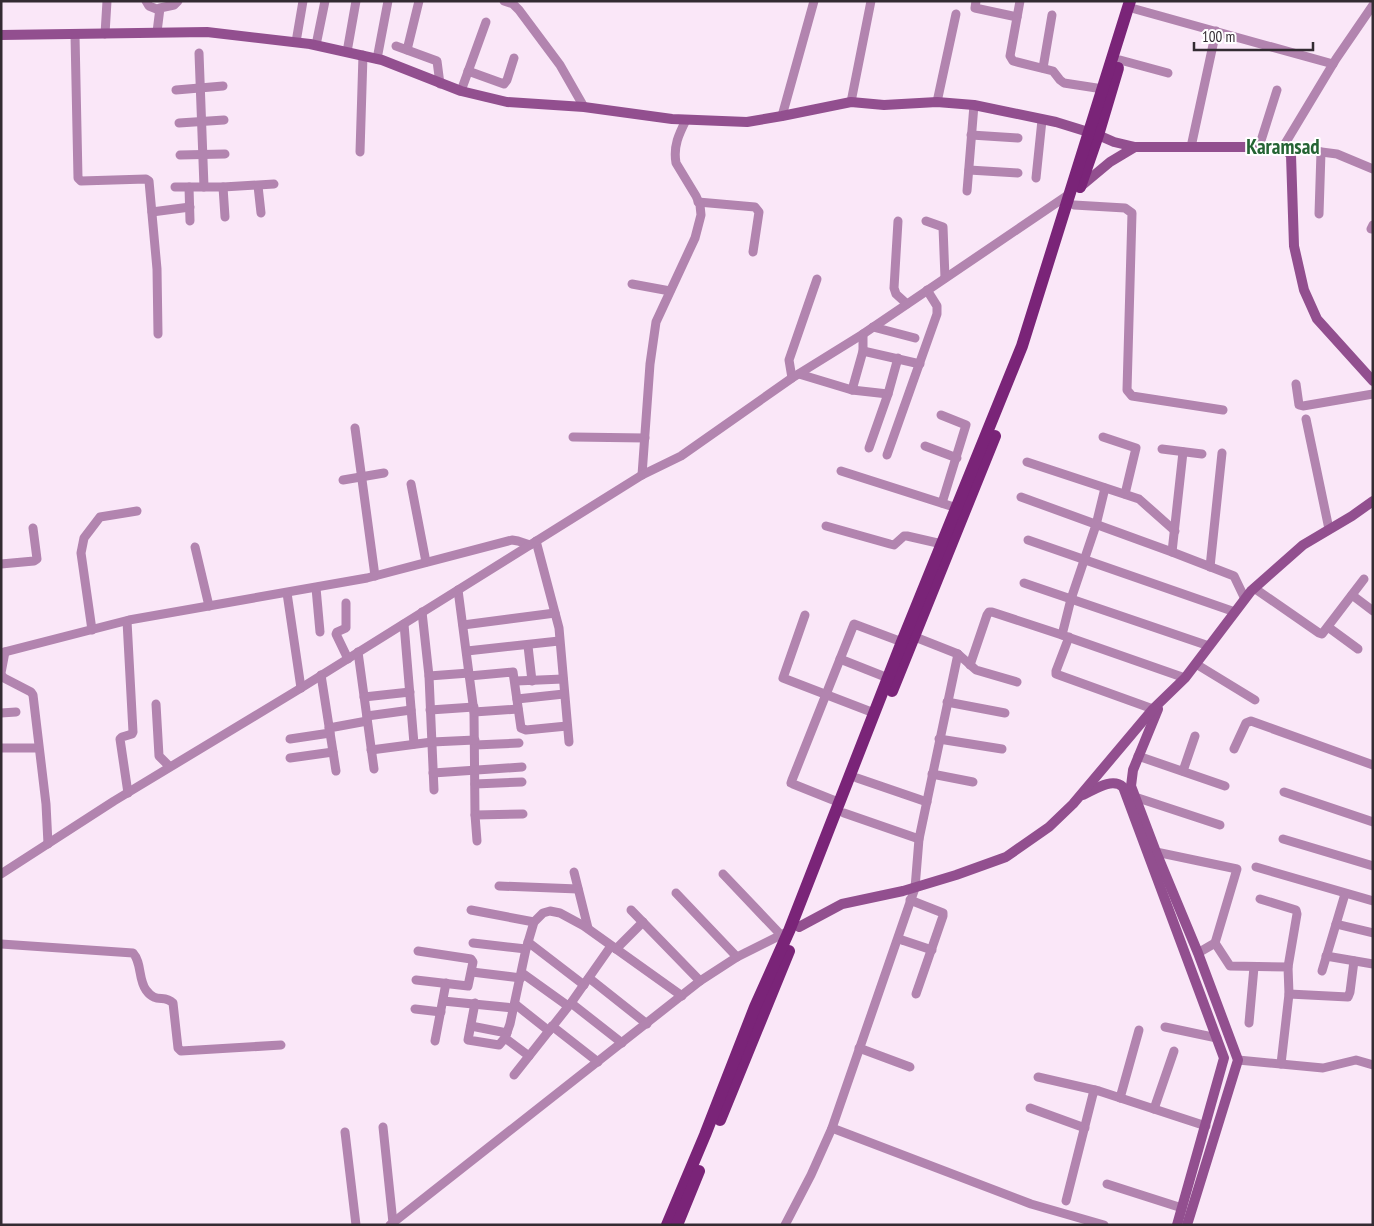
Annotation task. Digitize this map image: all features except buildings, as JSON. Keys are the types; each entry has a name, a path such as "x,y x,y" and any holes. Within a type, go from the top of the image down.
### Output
{"main road":[{"path":"677,1225 713,1126 789,931 841,808 874,713 1022,346 1120,60 1134,4"},
{"path":"841,808 857,778 1024,364 1071,200 1080,187 1103,89 1134,4"},
{"path":"667,1225 713,1126"}],"street":[{"path":"105,34 107,1"},
{"path":"146,1 148,6 159,10"},
{"path":"159,10 178,1"},
{"path":"296,42 303,1"},
{"path":"316,45 325,1"},
{"path":"346,52 356,1"},
{"path":"377,59 388,1"},
{"path":"407,50 420,1"},
{"path":"504,1 514,4 519,10 560,65 584,106"},
{"path":"782,116 814,1"},
{"path":"851,102 871,1"},
{"path":"976,1 976,8 1017,17"},
{"path":"1020,1 1011,59 1055,72 1064,83 1103,89"},
{"path":"1134,4 1216,31 1333,64"},
{"path":"1283,148 1333,64 1373,5"},
{"path":"157,32 159,10"},
{"path":"937,102 956,14"},
{"path":"1043,68 1052,15"},
{"path":"461,91 486,22"},
{"path":"1190,147 1216,31"},
{"path":"1,35 207,32 296,42 363,55 461,91 507,102 584,106 672,119 747,122 851,102 884,105 937,102 974,105 1056,122 1094,133 1114,142 1135,147 1283,148 1337,154 1373,169"},
{"path":"75,35 78,180 148,180 150,182 157,269 158,334"},
{"path":"396,46 437,61 440,84"},
{"path":"199,53 200,121 204,187"},
{"path":"360,152 363,55"},
{"path":"468,71 504,84 514,58"},
{"path":"1120,60 1168,73"},
{"path":"176,90 223,86"},
{"path":"1259,147 1277,90"},
{"path":"967,191 974,105"},
{"path":"179,123 224,120"},
{"path":"642,476 650,364 658,314 695,238 701,215 698,202 676,163 677,139 686,120"},
{"path":"1036,178 1042,120"},
{"path":"972,135 1018,138"},
{"path":"1080,187 1110,162 1135,147"},
{"path":"1283,148 1291,155 1294,246 1304,290 1317,319 1372,381"},
{"path":"1318,214 1320,152"},
{"path":"180,156 225,154"},
{"path":"969,170 1018,173"},
{"path":"175,187 258,186 274,184"},
{"path":"258,186 261,213"},
{"path":"189,187 190,221"},
{"path":"223,187 225,217"},
{"path":"1,874 169,766 301,688 642,476 681,456 796,376 863,334 927,290 1071,200 1126,208 1132,213 1127,390 1129,394 1223,410"},
{"path":"698,202 755,207 758,209 760,212 753,252"},
{"path":"152,212 190,207"},
{"path":"926,221 944,227 946,278"},
{"path":"898,222 894,288 896,294 907,304"},
{"path":"796,376 789,360 817,279"},
{"path":"632,284 670,291"},
{"path":"887,455 938,309 927,290"},
{"path":"873,327 915,338"},
{"path":"852,390 863,351 863,334"},
{"path":"863,351 920,364"},
{"path":"869,448 888,394 898,358"},
{"path":"796,376 852,390 888,394"},
{"path":"1296,384 1297,402 1302,406 1373,394"},
{"path":"942,415 966,425 942,503"},
{"path":"1306,419 1329,529"},
{"path":"355,428 375,576"},
{"path":"1104,436 1136,448 1125,494"},
{"path":"573,437 646,438"},
{"path":"925,446 957,458"},
{"path":"1162,449 1202,454"},
{"path":"1172,552 1183,452"},
{"path":"1210,567 1222,453"},
{"path":"1027,462 1144,502 1175,531"},
{"path":"841,471 957,508"},
{"path":"343,480 384,473"},
{"path":"411,484 426,562"},
{"path":"1105,488 1096,525 1071,600 1056,674 1156,706"},
{"path":"1021,497 1234,576 1245,599"},
{"path":"391,1224 700,981 737,957 842,904 915,888 956,876 1006,857 1049,827 1078,798 1156,706 1185,678 1254,588 1304,544 1373,501"},
{"path":"92,630 81,553 82,543 100,518 137,512"},
{"path":"826,526 894,545 904,536 942,544"},
{"path":"1,564 36,560 33,528"},
{"path":"48,844 46,804 32,693 4,678 1,674 3,652 127,621 375,576 512,540 533,543"},
{"path":"1028,540 1235,612"},
{"path":"533,543 559,628 569,742"},
{"path":"195,547 209,606"},
{"path":"1254,588 1319,634 1322,634 1364,579"},
{"path":"1024,584 1210,646"},
{"path":"316,588 320,632"},
{"path":"458,590 474,709 474,784 477,841"},
{"path":"287,593 301,688"},
{"path":"1352,595 1373,611"},
{"path":"346,603 347,626 336,634 348,658"},
{"path":"422,612 429,676 434,790"},
{"path":"970,665 989,612 1065,636 1185,678"},
{"path":"463,625 555,614"},
{"path":"805,616 783,678 874,713"},
{"path":"127,621 133,732 120,739 128,793"},
{"path":"404,624 414,744"},
{"path":"902,642 854,624 791,783 841,808 919,839"},
{"path":"1328,627 1358,649"},
{"path":"915,637 958,654 976,670 1017,682"},
{"path":"467,651 559,642"},
{"path":"528,646 532,681"},
{"path":"358,652 374,769"},
{"path":"785,1225 811,1175 832,1128 915,888 919,839 958,654"},
{"path":"840,659 888,678"},
{"path":"1196,664 1255,700"},
{"path":"429,676 513,672 516,682 520,726 526,730 567,726"},
{"path":"321,675 336,772"},
{"path":"516,682 563,680"},
{"path":"364,697 410,692"},
{"path":"430,710 474,709 518,704 564,694"},
{"path":"947,702 1005,713"},
{"path":"156,704 159,756 169,766"},
{"path":"1156,706 1138,756 1131,779 1131,786 1198,953 1238,1060 1187,1225"},
{"path":"290,739 367,719 411,710"},
{"path":"1,713 16,712"},
{"path":"1234,749 1246,723 1252,721 1373,765"},
{"path":"1183,771 1195,736"},
{"path":"939,739 1002,749"},
{"path":"372,750 432,742 519,743"},
{"path":"1,748 38,748"},
{"path":"290,758 333,752"},
{"path":"1138,756 1225,786"},
{"path":"433,773 522,767"},
{"path":"932,774 974,782"},
{"path":"857,778 926,802"},
{"path":"474,784 522,782"},
{"path":"1078,798 1106,784 1114,783 1123,787 1224,1055 1224,1062 1177,1225"},
{"path":"1284,792 1373,822"},
{"path":"1135,797 1220,825"},
{"path":"475,815 523,814"},
{"path":"1284,839 1373,866"},
{"path":"1156,852 1237,869 1215,943 1198,953"},
{"path":"1256,867 1373,901"},
{"path":"574,872 588,928"},
{"path":"723,874 789,931"},
{"path":"499,886 578,889"},
{"path":"676,893 737,957"},
{"path":"1322,971 1346,894"},
{"path":"1260,899 1296,910 1297,914 1288,967 1289,994 1281,1064"},
{"path":"910,900 943,914 916,994"},
{"path":"471,910 534,922"},
{"path":"631,910 700,981"},
{"path":"475,1003 468,1041 499,1045 506,1035 534,922 543,913 550,911 560,913 588,928 682,996"},
{"path":"514,1075 614,948 642,922"},
{"path":"1336,924 1373,934"},
{"path":"902,940 932,950"},
{"path":"473,943 527,946 586,982 647,1024"},
{"path":"1215,943 1230,966 1288,967"},
{"path":"1,944 133,953 137,959 145,989 154,998 169,1000 173,1004 178,1048 181,1051 280,1045"},
{"path":"416,980 468,986 473,961 471,959 418,951"},
{"path":"1326,956 1373,964"},
{"path":"1289,994 1348,997 1354,961"},
{"path":"1249,1023 1254,967"},
{"path":"472,972 521,975 569,1004 622,1043"},
{"path":"435,1041 446,984"},
{"path":"443,1001 514,1006 598,1062"},
{"path":"415,1009 441,1012"},
{"path":"471,1026 506,1035 529,1056"},
{"path":"1165,1027 1217,1038"},
{"path":"1120,1098 1139,1030"},
{"path":"859,1048 910,1067"},
{"path":"1154,1109 1174,1051"},
{"path":"1238,1060 1323,1068 1356,1060 1373,1065"},
{"path":"1038,1077 1095,1090 1206,1126"},
{"path":"1066,1201 1095,1090"},
{"path":"1030,1108 1084,1128"},
{"path":"384,1128 391,1224"},
{"path":"832,1128 1032,1204 1104,1225"},
{"path":"345,1132 356,1225"},
{"path":"1106,1184 1182,1208"}],"district":[{"name":"Karamsad","path":"1283,147"}]}
